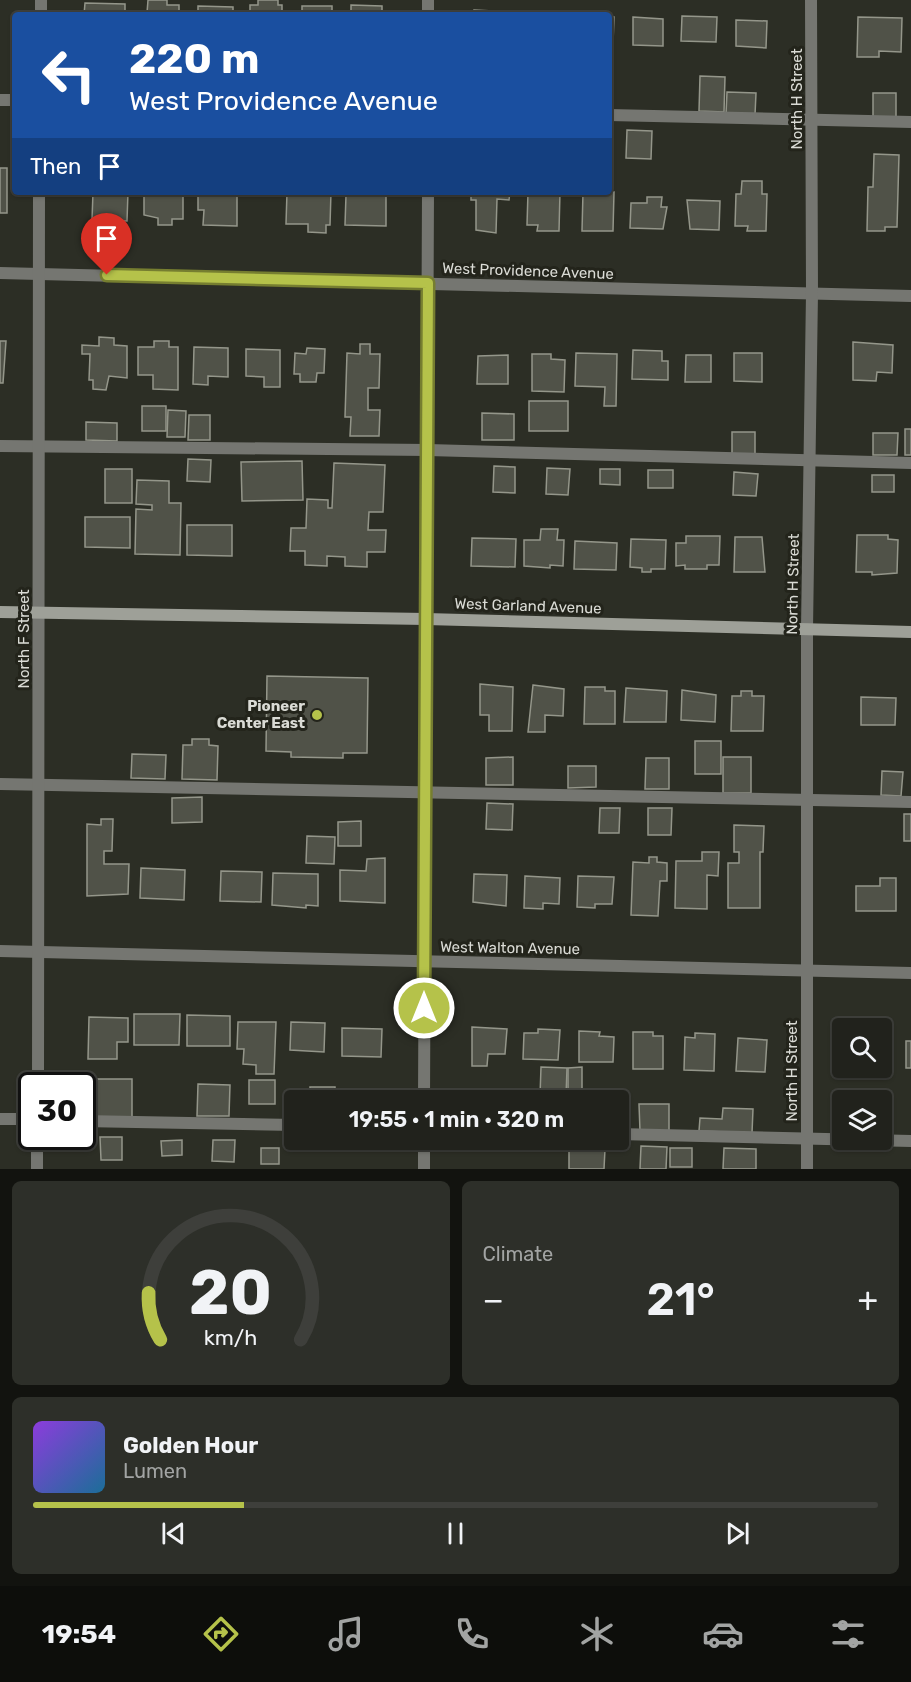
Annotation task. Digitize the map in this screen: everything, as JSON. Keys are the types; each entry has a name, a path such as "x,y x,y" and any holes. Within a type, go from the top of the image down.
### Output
{"street":[{"name":"North H Street","path":"807,1169 807,629 812,293 811,0"},
{"path":"612,115 911,122"},
{"name":"North F Street","path":"38,1072 39,195"},
{"path":"424,1090 428,195"},
{"name":"West Providence Avenue","path":"0,273 911,296"},
{"path":"0,446 428,450 911,463"},
{"name":"West Garland Avenue","path":"0,612 426,619 911,632"},
{"path":"0,784 911,802"},
{"name":"West Walton Avenue","path":"0,951 911,973"},
{"path":"0,1119 18,1119"},
{"path":"96,1121 284,1125"},
{"path":"629,1134 911,1141"},
{"path":"37,1150 37,1169"},
{"path":"424,1150 424,1169"}],"building":[{"path":"148,0 167,0 167,5 179,5 179,12 147,12"},
{"path":"258,0 278,0 278,5 282,5 282,12 250,12 250,5 258,5"},
{"path":"85,3 125,4 125,12 84,12"},
{"path":"351,5 382,6 382,12 351,12"},
{"path":"198,6 233,7 233,12 198,12"},
{"path":"302,6 332,6 332,12 302,12"},
{"path":"474,10 493,11 493,12 474,12"},
{"path":"682,16 717,17 716,42 681,41"},
{"path":"612,17 614,17 613,43"},
{"path":"633,17 663,19 663,46 633,45"},
{"path":"858,17 902,18 901,52 879,51 879,57 857,57"},
{"path":"736,20 767,21 766,48 736,46"},
{"path":"700,76 725,77 724,112 699,111"},
{"path":"727,92 756,93 755,115 726,114"},
{"path":"873,93 896,93 896,117 873,117"},
{"path":"627,130 652,131 651,159 626,158"},
{"path":"874,154 899,155 897,227 885,227 885,231 867,231 868,187 873,187"},
{"path":"0,168 7,168 7,213 0,213"},
{"path":"742,181 762,181 762,194 767,194 766,231 747,231 748,226 735,226 736,194 741,194"},
{"path":"614,192 613,231 582,231 583,195 612,195"},
{"path":"93,195 128,195 127,221 92,220"},
{"path":"183,195 183,219 172,219 172,225 158,225 158,218 144,215 144,196"},
{"path":"198,195 237,195 237,226 203,225 204,210 198,210"},
{"path":"287,195 331,195 330,225 326,225 326,233 308,232 308,224 286,224"},
{"path":"346,195 386,196 386,226 345,225"},
{"path":"471,195 510,195 509,200 497,199 496,233 476,230 476,200 471,200"},
{"path":"528,195 560,195 559,231 537,231 538,225 527,225"},
{"path":"647,197 662,197 661,207 667,207 663,229 630,228 631,203 647,203"},
{"path":"687,200 720,201 719,230 690,229"},
{"path":"99,337 114,338 114,345 127,346 127,378 109,376 106,390 93,389 93,380 89,380 90,354 82,354 82,345 99,346"},
{"path":"0,341 6,341 3,383 0,383"},
{"path":"154,341 169,341 169,347 178,347 178,390 153,389 153,375 138,375 138,347 154,347"},
{"path":"853,342 893,345 892,373 877,372 876,381 853,380"},
{"path":"360,344 370,344 370,354 380,354 379,388 368,388 368,410 380,410 379,436 350,436 351,417 345,417 347,353 360,354"},
{"path":"194,347 228,348 228,377 208,376 208,385 193,384"},
{"path":"307,348 325,349 324,373 317,373 316,382 300,382 300,374 294,374 295,353 306,354"},
{"path":"246,349 280,350 280,387 264,387 264,377 246,376"},
{"path":"633,350 662,351 662,361 668,361 668,380 632,379"},
{"path":"576,353 617,354 616,406 604,406 605,387 575,386"},
{"path":"734,353 762,353 762,382 734,381"},
{"path":"532,354 551,354 551,359 565,360 564,392 532,391"},
{"path":"508,355 508,384 477,384 478,356"},
{"path":"686,355 711,355 711,382 685,382"},
{"path":"529,401 568,401 568,431 529,431"},
{"path":"142,406 166,406 166,431 142,431"},
{"path":"168,410 186,411 185,437 167,437"},
{"path":"482,413 514,414 514,440 482,440"},
{"path":"189,415 210,415 210,440 188,440"},
{"path":"86,422 117,423 117,441 86,440"},
{"path":"905,429 911,429 911,455 905,455"},
{"path":"732,432 755,432 755,454 732,454"},
{"path":"873,433 898,433 897,455 873,455"},
{"path":"188,459 211,460 210,482 187,481"},
{"path":"302,461 303,500 242,501 241,462"},
{"path":"334,463 385,465 383,512 369,512 368,530 386,530 385,552 367,552 367,567 345,566 345,557 327,556 327,566 305,565 305,551 290,551 291,528 306,528 307,499 328,500 328,508 332,508"},
{"path":"494,466 515,467 515,493 493,492"},
{"path":"547,468 570,469 568,495 546,494"},
{"path":"105,469 132,469 132,503 105,503"},
{"path":"600,469 620,469 620,485 600,484"},
{"path":"648,470 673,470 673,488 648,488"},
{"path":"734,472 758,474 756,496 733,495"},
{"path":"872,475 894,475 894,492 872,492"},
{"path":"137,480 169,481 169,503 181,503 180,555 135,554 136,509 152,510 152,505 136,504"},
{"path":"85,517 130,517 130,548 85,547"},
{"path":"187,525 232,525 232,556 187,555"},
{"path":"541,529 558,529 557,540 564,540 563,566 550,565 550,568 524,566 524,540 540,540"},
{"path":"857,535 888,535 888,539 898,540 897,573 872,575 872,572 856,572"},
{"path":"686,536 720,536 719,565 707,565 707,569 685,569 685,565 676,566 676,543 686,543"},
{"path":"735,537 762,537 765,572 734,572"},
{"path":"472,538 516,539 515,567 471,566"},
{"path":"631,539 666,540 665,569 651,569 651,572 642,572 642,568 630,567"},
{"path":"575,541 617,543 616,570 574,569"},
{"name":"Pioneer Center East","path":"267,676 368,678 367,753 343,753 343,758 291,757 291,752 266,751"},
{"path":"480,684 513,687 512,731 489,731 489,715 480,715"},
{"path":"533,685 564,689 563,716 545,715 545,732 528,732"},
{"path":"585,687 605,687 605,691 615,691 615,724 584,724"},
{"path":"626,688 667,691 666,722 624,722"},
{"path":"682,690 716,695 715,722 681,720"},
{"path":"741,691 752,691 752,696 764,696 763,731 731,731 732,696 741,696"},
{"path":"861,697 896,698 895,725 861,725"},
{"path":"192,739 209,739 209,745 218,746 217,780 182,779 183,745 192,745"},
{"path":"695,741 721,741 721,774 695,774"},
{"path":"132,754 166,755 165,779 131,778"},
{"path":"513,757 513,785 486,785 486,758"},
{"path":"723,757 751,757 751,793 723,793"},
{"path":"646,758 669,758 669,789 645,789"},
{"path":"568,766 596,766 596,787 568,788"},
{"path":"882,771 903,772 901,796 881,795"},
{"path":"202,797 202,822 172,823 172,798"},
{"path":"487,803 513,804 512,830 486,829"},
{"path":"600,808 620,808 619,833 599,833"},
{"path":"648,808 672,808 671,835 648,835"},
{"path":"904,814 911,814 911,841 904,841"},
{"path":"101,819 113,819 112,851 104,851 104,864 129,864 128,894 87,896 87,824 101,825"},
{"path":"361,821 361,846 338,846 338,822"},
{"path":"734,825 764,826 763,852 760,852 760,908 728,908 728,863 739,863 739,852 734,852"},
{"path":"307,836 335,837 334,864 306,863"},
{"path":"702,852 719,852 718,876 707,875 707,909 675,908 676,861 702,861"},
{"path":"649,857 657,857 657,862 667,863 667,881 660,881 658,916 631,915 633,862 649,863"},
{"path":"385,858 385,903 340,901 340,870 366,871 367,859"},
{"path":"141,868 185,870 184,900 140,898"},
{"path":"221,871 262,872 261,902 220,901"},
{"path":"273,873 318,874 318,906 306,905 306,908 272,905"},
{"path":"474,874 507,875 506,906 473,902"},
{"path":"525,876 560,878 559,904 543,903 543,909 524,908"},
{"path":"578,876 614,877 612,904 595,904 595,908 577,907"},
{"path":"880,878 896,878 896,911 856,911 856,886 880,886"},
{"path":"134,1014 180,1014 179,1045 134,1045"},
{"path":"187,1015 230,1016 230,1046 187,1046"},
{"path":"89,1017 128,1018 128,1042 117,1042 117,1059 88,1059"},
{"path":"238,1022 276,1022 274,1074 256,1074 256,1065 243,1064 244,1049 237,1049"},
{"path":"291,1022 325,1023 324,1052 290,1050"},
{"path":"472,1027 507,1029 505,1054 488,1054 487,1066 472,1066"},
{"path":"342,1028 382,1029 381,1057 342,1056"},
{"path":"538,1029 560,1030 558,1060 523,1059 524,1033 538,1033"},
{"path":"579,1031 600,1032 599,1036 614,1037 613,1062 579,1062"},
{"path":"633,1032 653,1032 653,1036 663,1036 663,1069 633,1069"},
{"path":"695,1033 715,1034 714,1071 684,1070 685,1037 695,1038"},
{"path":"738,1038 767,1040 765,1072 736,1071"},
{"path":"906,1041 911,1041 911,1068 906,1068"},
{"path":"541,1067 567,1068 566,1090 540,1090"},
{"path":"582,1067 582,1090 568,1090 568,1068"},
{"path":"97,1079 132,1079 132,1119 97,1118"},
{"path":"249,1080 275,1080 275,1104 249,1104"},
{"path":"198,1084 230,1085 229,1116 197,1116"},
{"path":"310,1087 335,1087 335,1090 310,1090"},
{"path":"488,1089 515,1089 515,1090"},
{"path":"639,1104 669,1104 669,1131 640,1131"},
{"path":"723,1108 753,1109 752,1133 699,1131 700,1118 722,1119"},
{"path":"100,1137 122,1137 122,1160 101,1160"},
{"path":"182,1140 182,1155 162,1156 161,1141"},
{"path":"213,1140 235,1140 234,1162 212,1161"},
{"path":"641,1146 667,1147 666,1169 640,1169"},
{"path":"261,1148 279,1148 279,1164 261,1164"},
{"path":"670,1148 692,1148 692,1167 670,1167"},
{"path":"724,1148 756,1149 756,1169 723,1169"},
{"path":"569,1150 605,1150 604,1169 569,1169"}],"place":[{"name":"Pioneer Center East","path":"317,715"}],"route":[{"path":"107,275 428,283 424,1008"}]}
